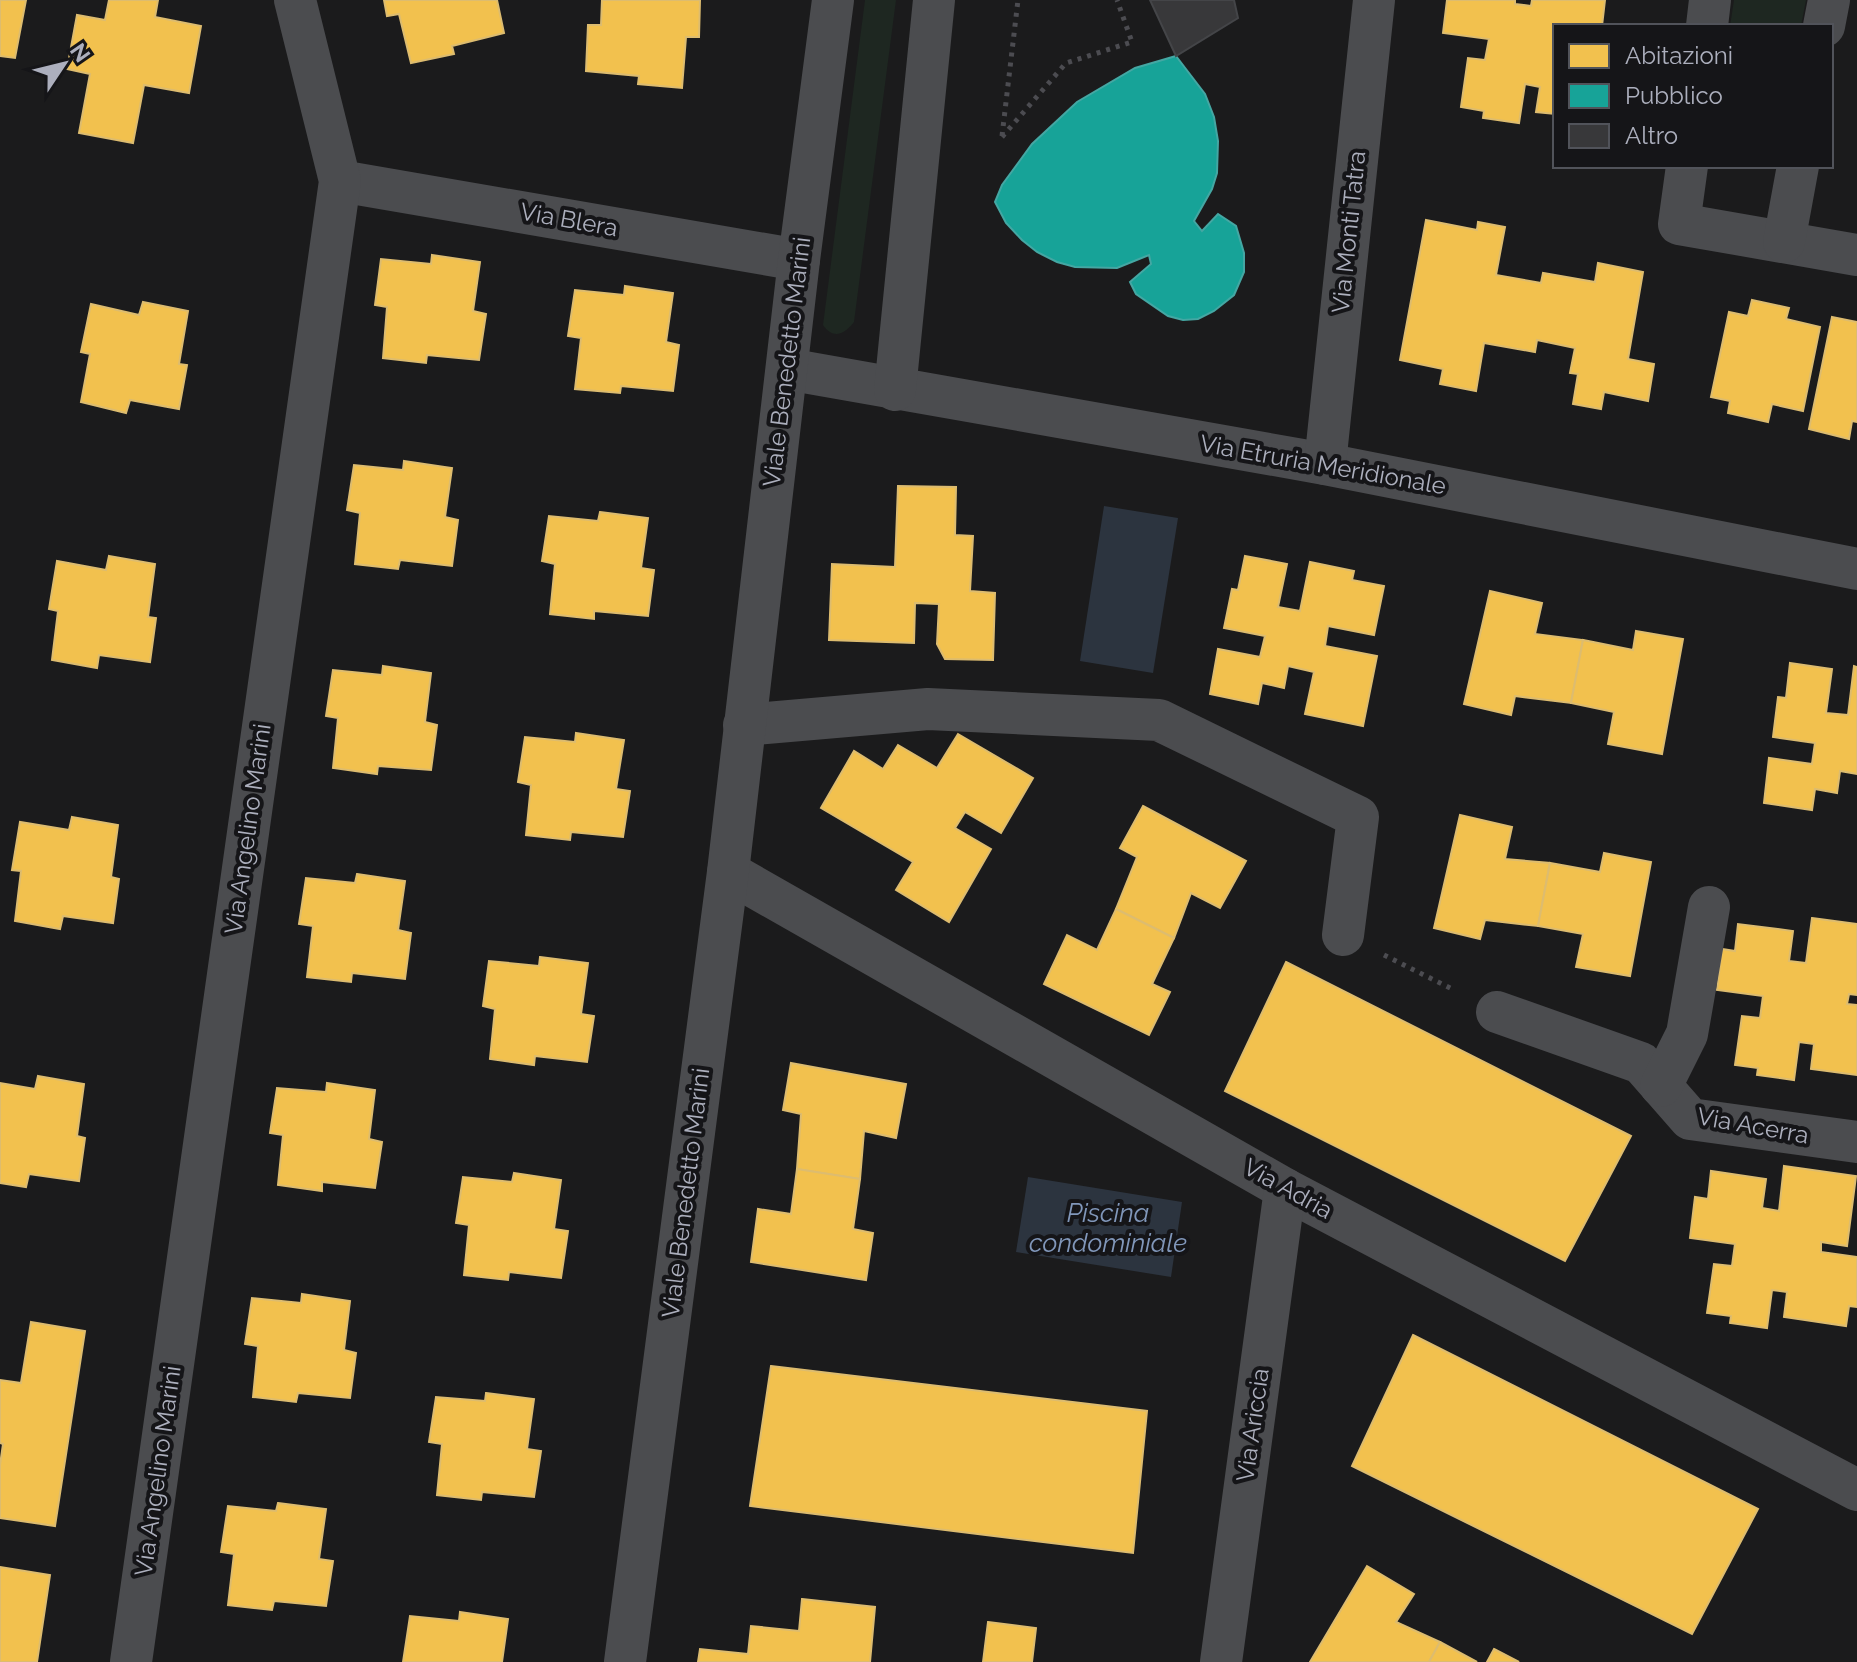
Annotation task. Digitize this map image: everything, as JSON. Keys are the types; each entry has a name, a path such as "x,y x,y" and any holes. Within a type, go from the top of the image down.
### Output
{"street":[{"name":"Via Angelino Marini","path":"131,1662 340,181 295,0"},
{"name":"Viale Benedetto Marini","path":"625,1662 728,872 799,260 833,0"},
{"path":"895,390 934,0"},
{"name":"Via Monti Tatra","path":"1325,464 1374,0"},
{"path":"1707,24 1710,0"},
{"path":"1824,24 1829,0"},
{"path":"1687,168 1679,224 1857,255"},
{"path":"1784,242 1798,168"},
{"name":"Via Blera","path":"340,181 799,260"},
{"name":"Via Etruria Meridionale","path":"787,369 1325,464 1857,569"},
{"path":"744,725 928,709 1159,720 1358,817 1343,935"},
{"name":"Via Adria","path":"728,872 1285,1189 1857,1490"},
{"path":"1661,1086 1687,1034 1709,907"},
{"name":"Via Acerra","path":"1497,1012 1641,1063 1690,1119 1857,1142"},
{"name":"Via Ariccia","path":"1221,1662 1285,1189"}],"path":[{"path":"1018,0 1002,137 1066,63 1132,42 1117,0"},
{"path":"1343,935 1497,1012"}],"shaded area":[{"path":"865,0 896,0 854,322 847,330 835,334 823,325"},
{"path":"1734,0 1806,0 1801,24 1730,24"}],"water":[{"path":"1104,506 1178,518 1153,673 1080,661"},
{"name":"Piscina condominiale","path":"1028,1177 1182,1202 1171,1277 1016,1252"}],"building: Abitazioni":[{"path":"0,0 26,0 15,58 0,56"},
{"path":"109,0 158,0 155,17 201,26 189,93 144,85 133,143 79,133 90,74 67,69 77,15 105,20"},
{"path":"384,0 497,0 504,33 452,46 454,54 411,63 399,14 387,16"},
{"path":"602,0 700,0 699,37 686,37 682,88 638,84 639,76 586,71 588,25 601,25"},
{"path":"1447,0 1515,0 1515,4 1531,6 1532,0 1605,0 1602,24 1553,24 1553,114 1536,112 1540,87 1525,84 1519,123 1483,118 1484,111 1461,107 1468,58 1485,60 1489,39 1443,33"},
{"path":"1426,220 1477,230 1478,222 1505,227 1496,275 1541,283 1543,273 1595,282 1598,263 1643,272 1628,359 1654,364 1648,401 1604,392 1601,409 1573,404 1578,374 1570,373 1575,348 1537,340 1535,352 1484,343 1476,391 1440,384 1443,369 1400,360"},
{"path":"432,255 480,262 473,311 486,314 479,360 427,355 426,363 383,358 387,307 375,305 381,259 431,264"},
{"path":"625,286 673,293 666,342 679,345 673,391 621,386 620,393 575,389 581,338 568,336 575,290 624,295"},
{"path":"1752,300 1789,308 1786,319 1820,327 1803,411 1772,404 1768,422 1728,413 1730,401 1711,397 1729,312 1748,316"},
{"path":"143,302 188,311 179,364 187,365 179,409 130,400 126,413 81,402 90,354 81,352 91,304 139,315"},
{"path":"1832,317 1857,322 1857,422 1852,421 1849,439 1809,429"},
{"path":"404,461 452,468 445,517 458,520 452,566 400,560 398,569 355,564 360,513 347,510 354,465 403,470"},
{"path":"898,486 956,487 955,535 973,536 970,591 995,593 993,660 945,659 937,644 939,604 915,603 914,643 829,640 832,564 895,567"},
{"path":"600,512 648,518 641,568 654,570 648,616 594,611 594,619 550,614 555,564 542,561 549,516 598,521"},
{"path":"109,556 155,564 148,617 156,618 150,662 99,655 97,668 52,660 58,611 49,609 57,561 106,570"},
{"path":"1245,556 1287,564 1278,607 1300,611 1310,562 1354,571 1352,580 1384,586 1374,635 1328,626 1325,646 1377,656 1363,726 1305,714 1314,672 1288,666 1284,688 1262,683 1258,704 1210,694 1218,649 1260,657 1265,636 1224,628 1232,589 1238,590"},
{"path":"1490,591 1542,603 1535,634 1583,640 1571,703 1515,696 1511,715 1464,704"},
{"path":"1636,631 1683,639 1662,754 1608,744 1614,712 1571,703 1583,640 1633,650"},
{"path":"1790,663 1832,669 1826,713 1848,715 1854,666 1857,667 1857,774 1840,771 1837,793 1815,789 1812,810 1764,803 1769,758 1812,764 1815,743 1773,737 1778,697 1786,698"},
{"path":"383,666 431,673 425,722 437,725 431,770 378,766 377,774 333,768 338,718 326,716 333,670 382,675"},
{"path":"576,733 624,740 616,789 630,791 623,837 571,832 570,840 526,835 531,785 518,782 525,737 575,742"},
{"path":"958,734 1033,778 1001,833 965,812 955,828 991,849 949,922 896,890 913,862 821,808 854,751 883,769 898,745 937,768"},
{"path":"1143,806 1246,861 1220,908 1191,893 1174,938 1116,909 1137,857 1120,848"},
{"path":"1460,815 1512,827 1505,859 1550,863 1538,926 1485,920 1480,939 1434,928"},
{"path":"72,817 118,825 111,877 119,879 113,923 63,916 60,929 15,921 21,871 12,870 20,822 69,830"},
{"path":"1604,853 1651,862 1630,976 1576,967 1583,934 1538,926 1550,863 1600,872"},
{"path":"357,874 405,881 398,930 411,933 405,979 352,973 351,982 307,977 313,926 299,924 306,878 355,883"},
{"path":"1116,909 1174,938 1152,984 1170,992 1149,1035 1044,984 1067,935 1097,950"},
{"path":"1812,918 1857,924 1857,995 1849,994 1847,1004 1857,1005 1857,1075 1811,1069 1814,1044 1799,1042 1794,1080 1757,1075 1758,1068 1735,1065 1742,1016 1760,1018 1763,996 1717,990 1722,949 1735,951 1738,924 1793,931 1789,961 1806,963"},
{"path":"540,957 588,963 581,1014 594,1016 587,1062 535,1056 534,1065 490,1059 495,1009 483,1006 489,961 539,966"},
{"path":"1286,962 1631,1136 1565,1261 1225,1091"},
{"path":"791,1063 906,1084 896,1138 864,1131 860,1179 797,1169 801,1114 783,1110"},
{"path":"38,1076 84,1084 77,1136 85,1138 79,1181 29,1174 26,1187 0,1183 0,1083 35,1089"},
{"path":"327,1083 375,1090 369,1139 382,1142 375,1188 322,1182 322,1191 278,1185 283,1135 270,1133 277,1088 326,1092"},
{"path":"1784,1166 1856,1176 1847,1246 1821,1242 1821,1252 1857,1257 1857,1307 1849,1306 1846,1326 1784,1317 1787,1292 1772,1290 1767,1328 1730,1323 1731,1316 1707,1313 1714,1264 1732,1266 1735,1244 1690,1238 1695,1197 1708,1199 1711,1171 1766,1179 1762,1208 1779,1211"},
{"path":"797,1169 860,1179 853,1229 873,1233 866,1280 751,1262 758,1209 791,1214"},
{"path":"514,1173 561,1180 554,1229 568,1231 561,1278 509,1272 508,1280 464,1275 469,1225 456,1223 463,1177 512,1182"},
{"path":"302,1294 350,1301 344,1350 356,1353 350,1398 298,1393 296,1402 253,1397 258,1346 245,1344 252,1298 301,1303"},
{"path":"31,1322 85,1331 55,1526 0,1518 3,1444 0,1443 0,1380 21,1383"},
{"path":"1413,1335 1758,1509 1692,1634 1352,1466"},
{"path":"771,1366 1147,1411 1133,1553 750,1506"},
{"path":"486,1393 534,1399 527,1449 541,1451 534,1497 482,1492 481,1500 437,1495 442,1444 429,1442 436,1397 485,1401"},
{"path":"278,1503 326,1509 319,1559 333,1561 326,1606 274,1601 272,1610 228,1605 234,1554 221,1552 228,1506 276,1511"},
{"path":"1367,1566 1414,1594 1396,1622 1440,1642 1429,1662 1310,1662"},
{"path":"0,1567 50,1575 37,1662 0,1662"},
{"path":"802,1599 875,1607 870,1662 698,1662 700,1649 748,1654 751,1626 799,1631"},
{"path":"460,1612 508,1619 502,1662 403,1662 410,1616 459,1621"},
{"path":"988,1622 1036,1628 1032,1662 983,1662"},
{"path":"1440,1642 1477,1662 1429,1662"},
{"path":"1494,1649 1519,1662 1487,1662"}],"building: Pubblico":[{"path":"1176,56 1205,94 1214,117 1218,141 1217,173 1212,189 1194,221 1202,231 1218,214 1236,226 1244,253 1244,272 1234,295 1198,319 1183,320 1168,316 1136,294 1130,282 1151,264 1149,255 1117,268 1075,267 1057,262 1022,240 1006,223 995,202 1002,185 1032,144 1077,102 1135,68"}],"building: Altro":[{"path":"1150,0 1234,0 1238,18 1176,56"}]}
